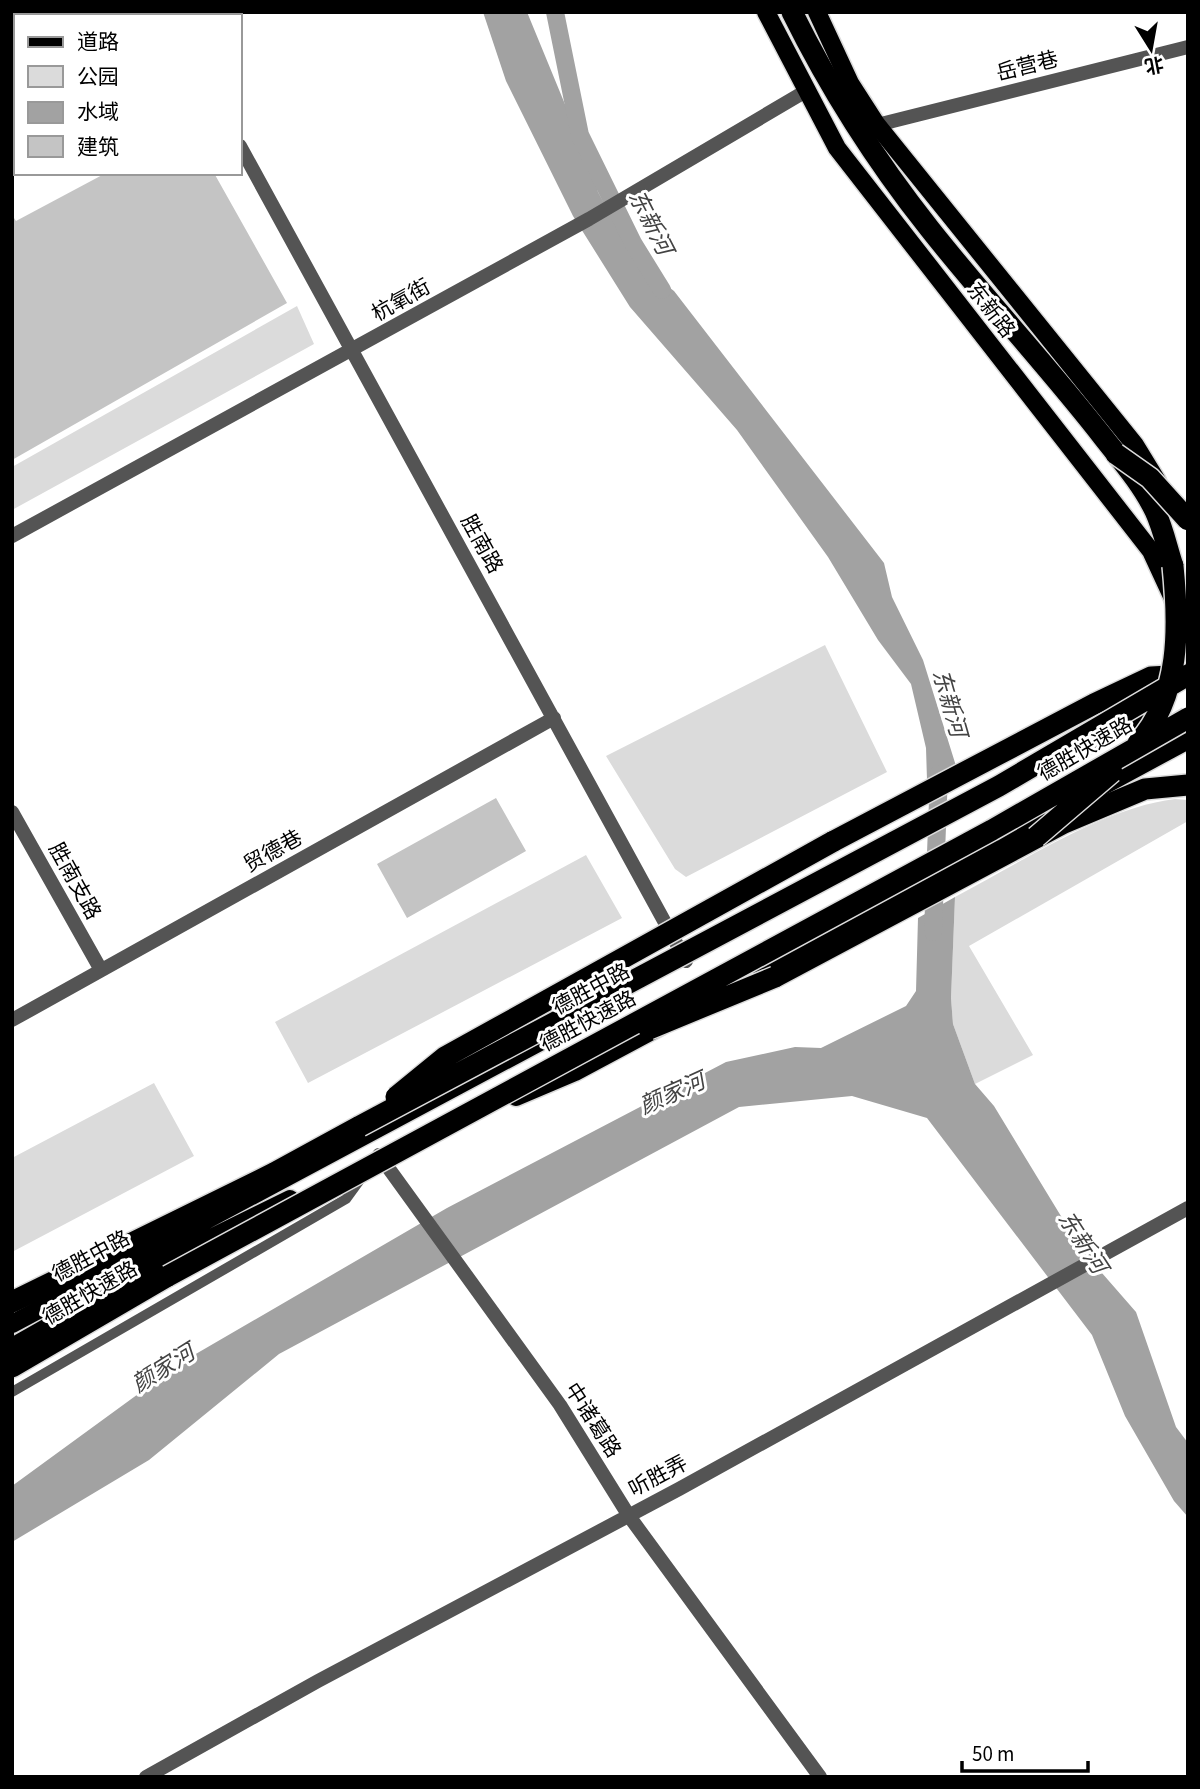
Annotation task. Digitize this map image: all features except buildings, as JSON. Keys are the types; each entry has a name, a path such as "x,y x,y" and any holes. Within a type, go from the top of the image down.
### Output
{"highway":[{"path":"792,12 819,67 870,148 900,189 1116,454 1154,509 1167,544 1176,597 1173,667 1166,697 1150,730 1115,769 1066,814 1036,836"},
{"path":"1116,454 1150,478 1188,520"},
{"path":"360,1126 445,1057 832,842 1094,704 1151,677 1188,675"},
{"name":"德胜快速路","path":"12,1302 274,1174 999,786 1188,675"},
{"name":"德胜快速路","path":"12,1367 169,1276 992,830 1188,718"},
{"path":"550,1069 775,977 1036,836 1145,789 1188,785"}],"main road":[{"name":"东新路","path":"766,12 836,148 1151,551 1188,631"},
{"name":"东新路","path":"817,12 850,83 877,125 1135,445 1188,531"},
{"name":"德胜中路","path":"12,1324 962,814 1113,732 1188,686"},
{"name":"德胜中路","path":"12,1347 162,1262 379,1155 575,1072 1188,740"}],"street":[{"name":"岳营巷","path":"877,125 1188,47"},
{"name":"杭氧街","path":"12,536 353,351 639,191 806,90"},
{"name":"胜南路","path":"242,150 687,963"},
{"name":"贸德巷","path":"12,1020 554,718"},
{"name":"胜南支路","path":"12,812 101,971"},
{"name":"中诸葛路","path":"379,1155 560,1405 629,1516 820,1777"},
{"name":"听胜弄","path":"146,1777 318,1681 629,1516 1188,1208"}],"lane":[{"path":"12,1392 346,1199 379,1155"}],"green space":[{"path":"12,12 106,12 14,14 14,32"},
{"path":"297,306 314,344 12,510 12,467"},
{"path":"825,645 887,772 686,877 675,869 606,756"},
{"path":"1175,799 1188,800 1188,821 969,946 1033,1055 975,1084 953,1024 951,998 955,897 1091,825 1147,804"},
{"path":"586,855 622,918 308,1083 275,1022"},
{"path":"154,1083 194,1156 12,1252 12,1158"}],"water":[{"path":"483,12 527,12 590,165 598,192 635,261 674,291 884,563 892,597 923,660 956,766 927,780 926,748 911,684 878,640 828,557 737,430 630,307 573,216 506,81"},
{"name":"颜家河","path":"955,897 951,998 953,1024 975,1084 994,1106 1081,1249 1136,1312 1176,1427 1188,1443 1188,1517 1174,1501 1125,1416 1092,1335 927,1118 852,1096 739,1107 279,1354 149,1460 12,1542 12,1486 182,1362 447,1208 726,1062 795,1047 821,1048 906,1006 916,991 918,918"}],"waterway":[{"name":"东新河","path":"555,12 580,135 633,243 662,290"},
{"name":"东新河","path":"933,932 939,774"}]}
